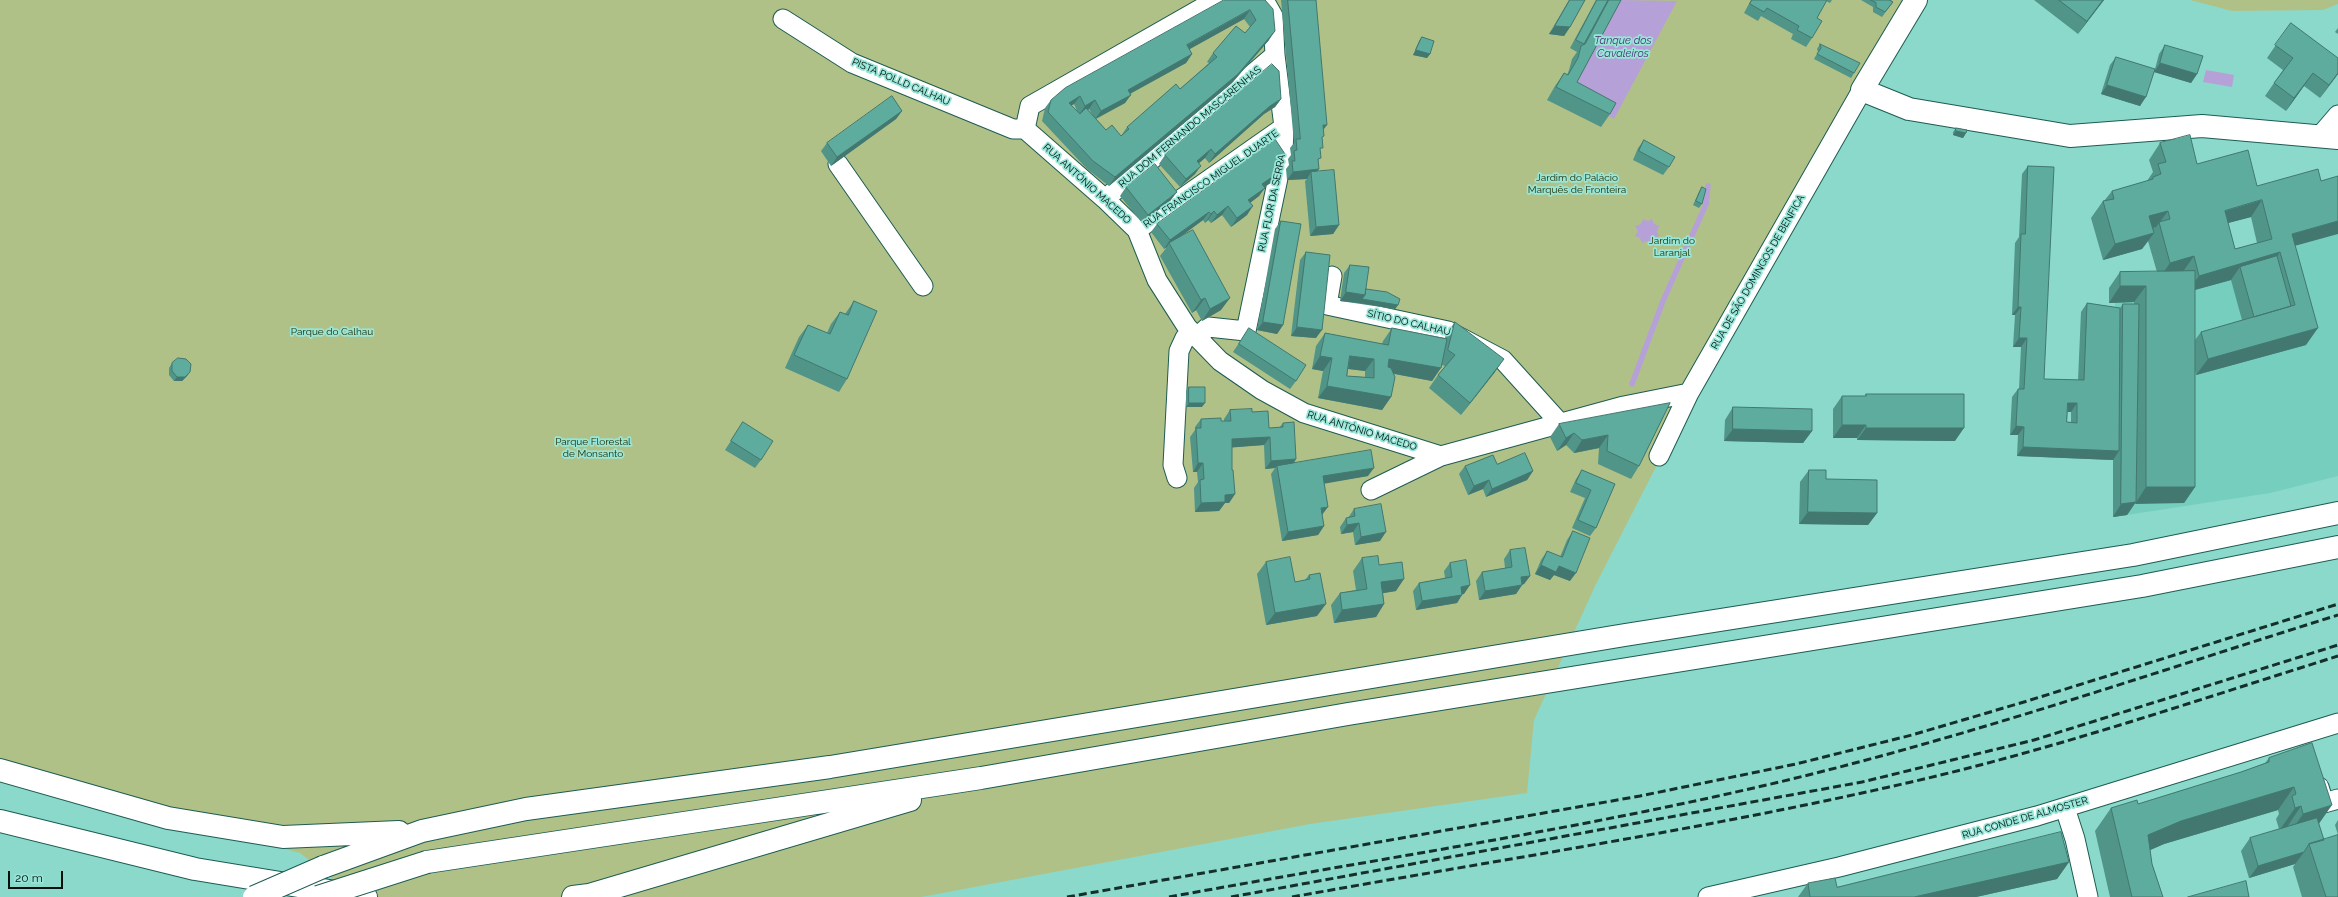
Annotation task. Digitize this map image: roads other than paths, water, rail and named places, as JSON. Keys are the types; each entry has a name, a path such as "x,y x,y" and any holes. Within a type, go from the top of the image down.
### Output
{"main road":[{"path":"1916,0 1862,90 1909,110 2070,136 2202,126 2329,137"},
{"path":"254,897 323,867 422,831 533,808 830,766 1625,635 2133,555 2338,513"},
{"path":"318,897 428,862 981,778 1348,714 2142,586 2338,547"},
{"path":"0,770 168,818 283,837 422,831"},
{"path":"573,897 589,895 731,854 981,778"},
{"path":"0,821 195,869 366,897"}],"street":[{"path":"1025,129 1030,106 1216,0"},
{"name":"RUA FLOR DA SERRA","path":"1194,334 1208,327 1246,331 1283,154 1284,127 1275,55 1274,16 1264,0"},
{"name":"PISTA POLLD CALHAU","path":"783,19 852,63 1013,129 1025,129"},
{"name":"RUA DOM FERNANDO MASCARENHAS","path":"1105,199 1275,55"},
{"name":"RUA DE SÃO DOMINGOS DE BENFICA","path":"1659,456 1689,393 1862,90"},
{"path":"2329,137 2338,115"},
{"name":"RUA FRANCISCO MIGUEL DUARTE","path":"1137,230 1284,127"},
{"name":"RUA ANTÓNIO MACEDO","path":"1025,129 1105,199 1137,230 1157,280 1194,334 1220,361 1262,390 1304,413 1441,456"},
{"path":"838,164 923,286"},
{"name":"SÍTIO DO CALHAU","path":"1332,276 1327,305 1448,330 1504,360 1559,422"},
{"path":"1177,478 1174,465 1179,351 1185,338 1194,334"},
{"path":"1371,490 1441,456 1559,422 1624,406 1689,393"},
{"name":"RUA CONDE DE ALMOSTER","path":"1708,897 1838,867 2064,808 2305,741 2338,723"},
{"path":"2314,768 2324,803 2338,799"},
{"path":"2064,808 2075,839 2088,897"}],"water":[{"name":"Tanque dos Cavaleiros","path":"1619,0 1677,1 1614,119 1568,94"},
{"path":"2206,70 2234,75 2232,87 2203,82"},
{"path":"1643,219 1648,221 1652,219 1654,224 1659,226 1657,232 1659,236 1654,238 1652,243 1647,241 1642,243 1640,238 1635,236 1638,231 1635,226 1641,224"}],"waterway":[{"path":"1632,384 1663,301 1706,204 1708,186"}],"railway":[{"path":"1067,897 1640,796 1796,764 1912,735 2024,702 2338,604"},
{"path":"1169,897 1538,832 1758,787 1904,750 1977,729 2338,615"},
{"path":"1231,897 1862,782 2034,740 2338,645"},
{"path":"1292,897 1688,828 1845,797 1924,779 2080,737 2338,656"}],"park label":[{"name":"Jardim do Palácio Marquês de Fronteira","path":"1577,184"},
{"name":"Jardim do Laranjal","path":"1672,246"},
{"name":"Parque do Calhau","path":"332,332"},
{"name":"Parque Florestal de Monsanto","path":"593,448"}]}
